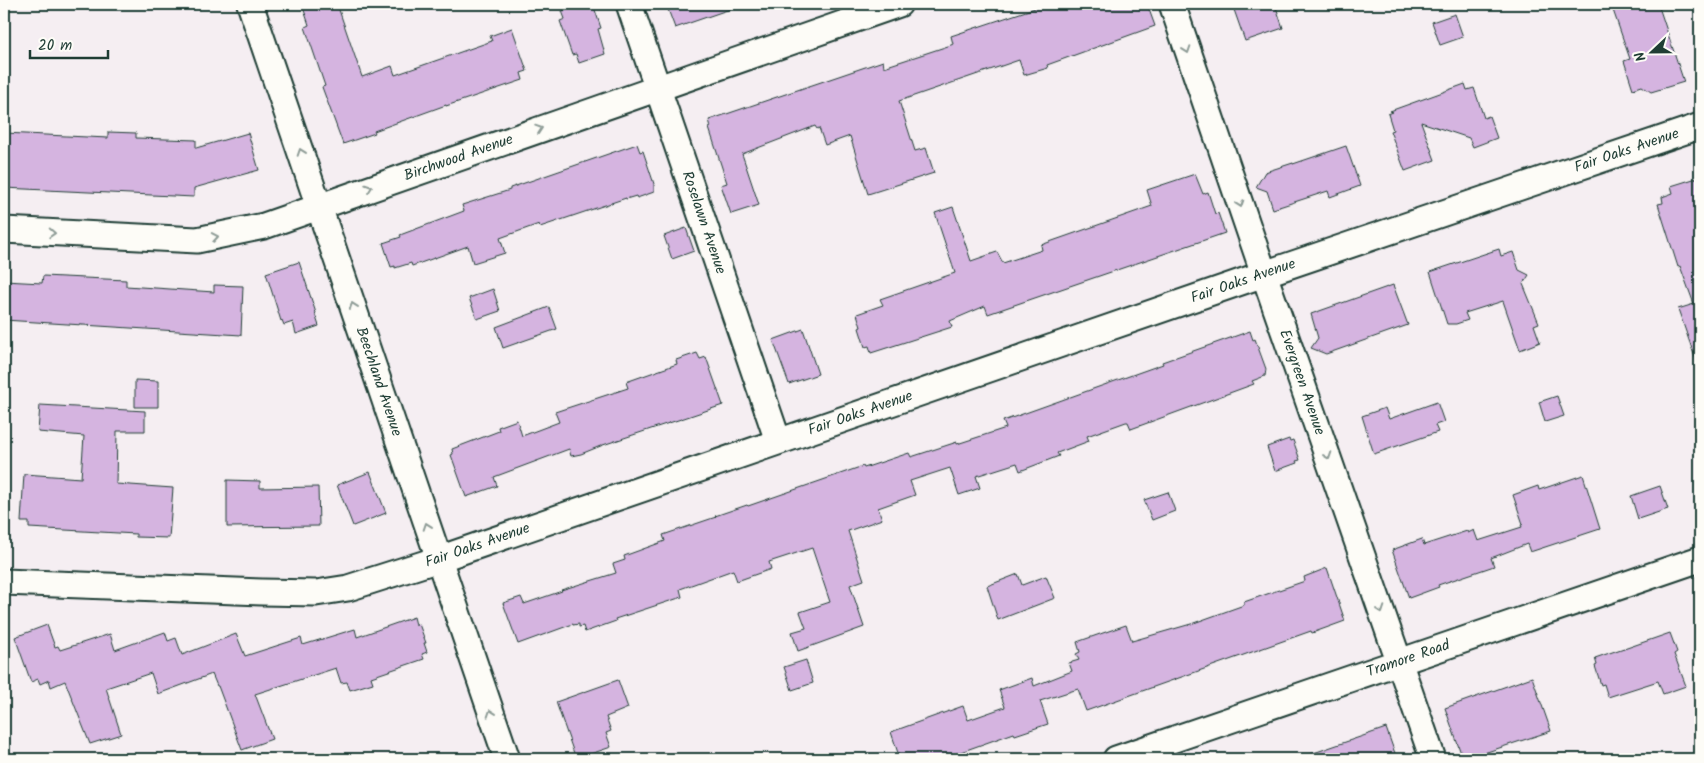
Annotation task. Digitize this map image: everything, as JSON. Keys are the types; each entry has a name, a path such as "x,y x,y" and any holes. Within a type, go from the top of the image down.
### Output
{"street":[{"name":"Beechland Avenue","path":"250,4 507,759"},
{"name":"Roselawn Avenue","path":"629,4 778,441"},
{"name":"Birchwood Avenue","path":"4,230 197,240 264,226 657,87 899,4"},
{"name":"Evergreen Avenue","path":"1172,4 1264,274 1434,759"},
{"name":"Fair Oaks Avenue","path":"4,582 252,592 316,593 348,588 438,559 1264,274 1700,126"},
{"name":"Tramore Road","path":"1116,759 1700,559"}],"building":[{"path":"302,4 337,4 362,77 392,66 395,75 492,41 490,36 512,28 527,71 521,73 523,80 446,105 343,144 322,87 325,86 305,27 309,25"},
{"path":"581,4 593,4 601,28 598,29 605,54 579,63 576,54 572,55 560,21 565,19 562,11"},
{"path":"666,4 736,4 736,7 675,28"},
{"path":"1047,4 1147,4 1155,26 1047,65 1048,68 1024,75 1019,60 899,101 915,151 926,148 934,173 868,194 850,136 825,145 819,128 817,129 815,126 742,154 759,205 731,214 721,185 727,183 709,128 711,127 709,120 883,61 884,67 951,45 953,44 951,36"},
{"path":"1232,4 1275,4 1283,28 1245,41"},
{"path":"1630,4 1658,4 1684,82 1651,92 1642,86 1633,89 1624,61 1630,59 1613,10"},
{"path":"1455,14 1463,37 1440,45 1432,22"},
{"path":"1465,84 1467,90 1474,88 1484,118 1489,116 1497,138 1473,147 1469,138 1421,122 1435,160 1405,171 1390,131 1393,130 1388,114 1393,112 1390,111"},
{"path":"108,132 136,133 136,138 196,140 196,148 248,133 259,170 194,188 194,197 4,188 4,133 108,138"},
{"path":"637,144 640,152 643,151 654,184 654,192 637,198 636,196 626,198 540,227 539,224 500,238 505,253 473,263 468,246 412,266 411,263 395,268 395,266 391,267 383,243 464,211 462,205 510,190 510,188"},
{"path":"1346,146 1360,186 1330,197 1328,191 1273,209 1267,191 1256,187 1265,172"},
{"path":"1195,174 1203,194 1208,192 1215,214 1218,213 1225,233 988,314 985,306 950,321 952,327 871,353 869,346 865,347 857,314 883,305 880,299 955,273 935,213 953,207 971,261 997,252 1003,263 1042,250 1041,245 1152,206 1147,190"},
{"path":"1700,177 1700,363 1697,363 1678,309 1694,304 1680,266 1678,267 1658,204 1663,203 1662,197 1673,193 1671,186"},
{"path":"686,228 694,251 672,259 664,236"},
{"path":"1499,249 1501,256 1513,252 1519,270 1529,275 1523,284 1539,323 1534,325 1540,342 1520,350 1503,301 1465,313 1468,320 1456,324 1447,324 1430,272"},
{"path":"299,262 319,326 296,334 293,322 284,325 281,321 266,273"},
{"path":"43,276 126,280 126,286 214,292 214,285 243,286 241,335 4,320 4,281 42,283"},
{"path":"1393,285 1408,325 1326,354 1311,348 1318,338 1311,314"},
{"path":"493,289 500,311 477,319 469,298"},
{"path":"549,307 557,329 503,348 496,327"},
{"path":"803,329 818,374 789,384 773,340"},
{"path":"1250,331 1253,340 1255,339 1266,369 1265,376 1252,381 1254,384 1131,429 1128,422 1126,422 1087,436 1089,441 1057,453 1059,456 1020,471 1017,463 976,476 980,488 959,495 950,468 910,481 915,495 878,508 882,519 848,531 864,580 850,585 864,627 798,651 792,632 806,628 800,612 830,602 812,548 769,562 771,569 737,581 733,570 680,589 682,597 615,619 616,621 585,632 583,626 579,627 579,624 573,624 518,644 503,603 521,597 524,604 616,573 613,564 625,560 624,556 665,541 663,535 863,466 864,468 909,453 911,457 1006,428 1003,421"},
{"path":"697,353 700,359 706,357 723,405 581,454 571,456 569,449 494,477 497,486 466,497 451,455 453,454 452,449 499,431 498,427 517,420 522,436 559,422 555,412 628,388 626,382 677,364 676,360"},
{"path":"135,380 158,381 158,407 135,407"},
{"path":"1557,396 1564,416 1545,422 1539,402"},
{"path":"1437,402 1444,422 1435,425 1438,432 1374,454 1362,416 1385,408 1389,419"},
{"path":"40,405 145,411 145,431 117,431 116,484 173,488 169,538 136,537 136,534 29,528 29,522 21,522 24,474 81,478 84,436 38,432"},
{"path":"1289,439 1290,441 1293,440 1300,460 1296,461 1297,463 1275,471 1267,447"},
{"path":"370,472 386,513 353,526 337,485"},
{"path":"1583,475 1600,529 1530,552 1527,544 1491,558 1494,566 1438,585 1439,587 1409,598 1392,550 1422,539 1424,545 1474,530 1478,541 1522,527 1521,525 1523,524 1513,495 1538,486 1539,490"},
{"path":"227,480 260,481 260,488 318,487 319,526 227,527"},
{"path":"1660,486 1668,509 1638,519 1631,496"},
{"path":"1168,492 1175,511 1152,520 1144,500"},
{"path":"1327,568 1345,621 1312,633 1311,631 1086,711 1078,689 1040,701 1048,724 1015,735 1014,733 941,759 900,759 891,732 963,706 968,720 1005,707 999,690 1032,678 1034,686 1072,671 1069,663 1079,660 1076,654 1080,652 1077,642 1126,625 1132,641 1191,624 1244,605 1244,602 1305,581 1304,577"},
{"path":"1018,574 1022,585 1046,576 1055,598 998,620 987,586"},
{"path":"414,617 416,625 419,624 426,643 424,643 427,652 422,654 424,659 371,677 373,683 350,690 347,682 341,683 336,668 255,694 272,739 242,750 212,674 158,694 151,673 106,688 121,734 90,744 65,681 51,687 49,680 40,684 38,679 31,682 15,637 47,625 55,647 58,646 60,650 110,634 115,650 165,632 168,641 176,638 182,655 236,634 245,656 301,638 303,645 355,629 357,637"},
{"path":"1670,633 1677,652 1674,654 1686,686 1663,694 1658,681 1608,697 1604,684 1601,685 1595,666 1597,665 1595,658"},
{"path":"806,660 813,683 792,690 784,667"},
{"path":"1532,677 1551,731 1484,753 1486,759 1463,759 1445,708"},
{"path":"618,680 628,708 606,717 611,731 606,733 611,747 576,759 556,702"},
{"path":"1386,728 1397,759 1306,759 1305,756"}]}
